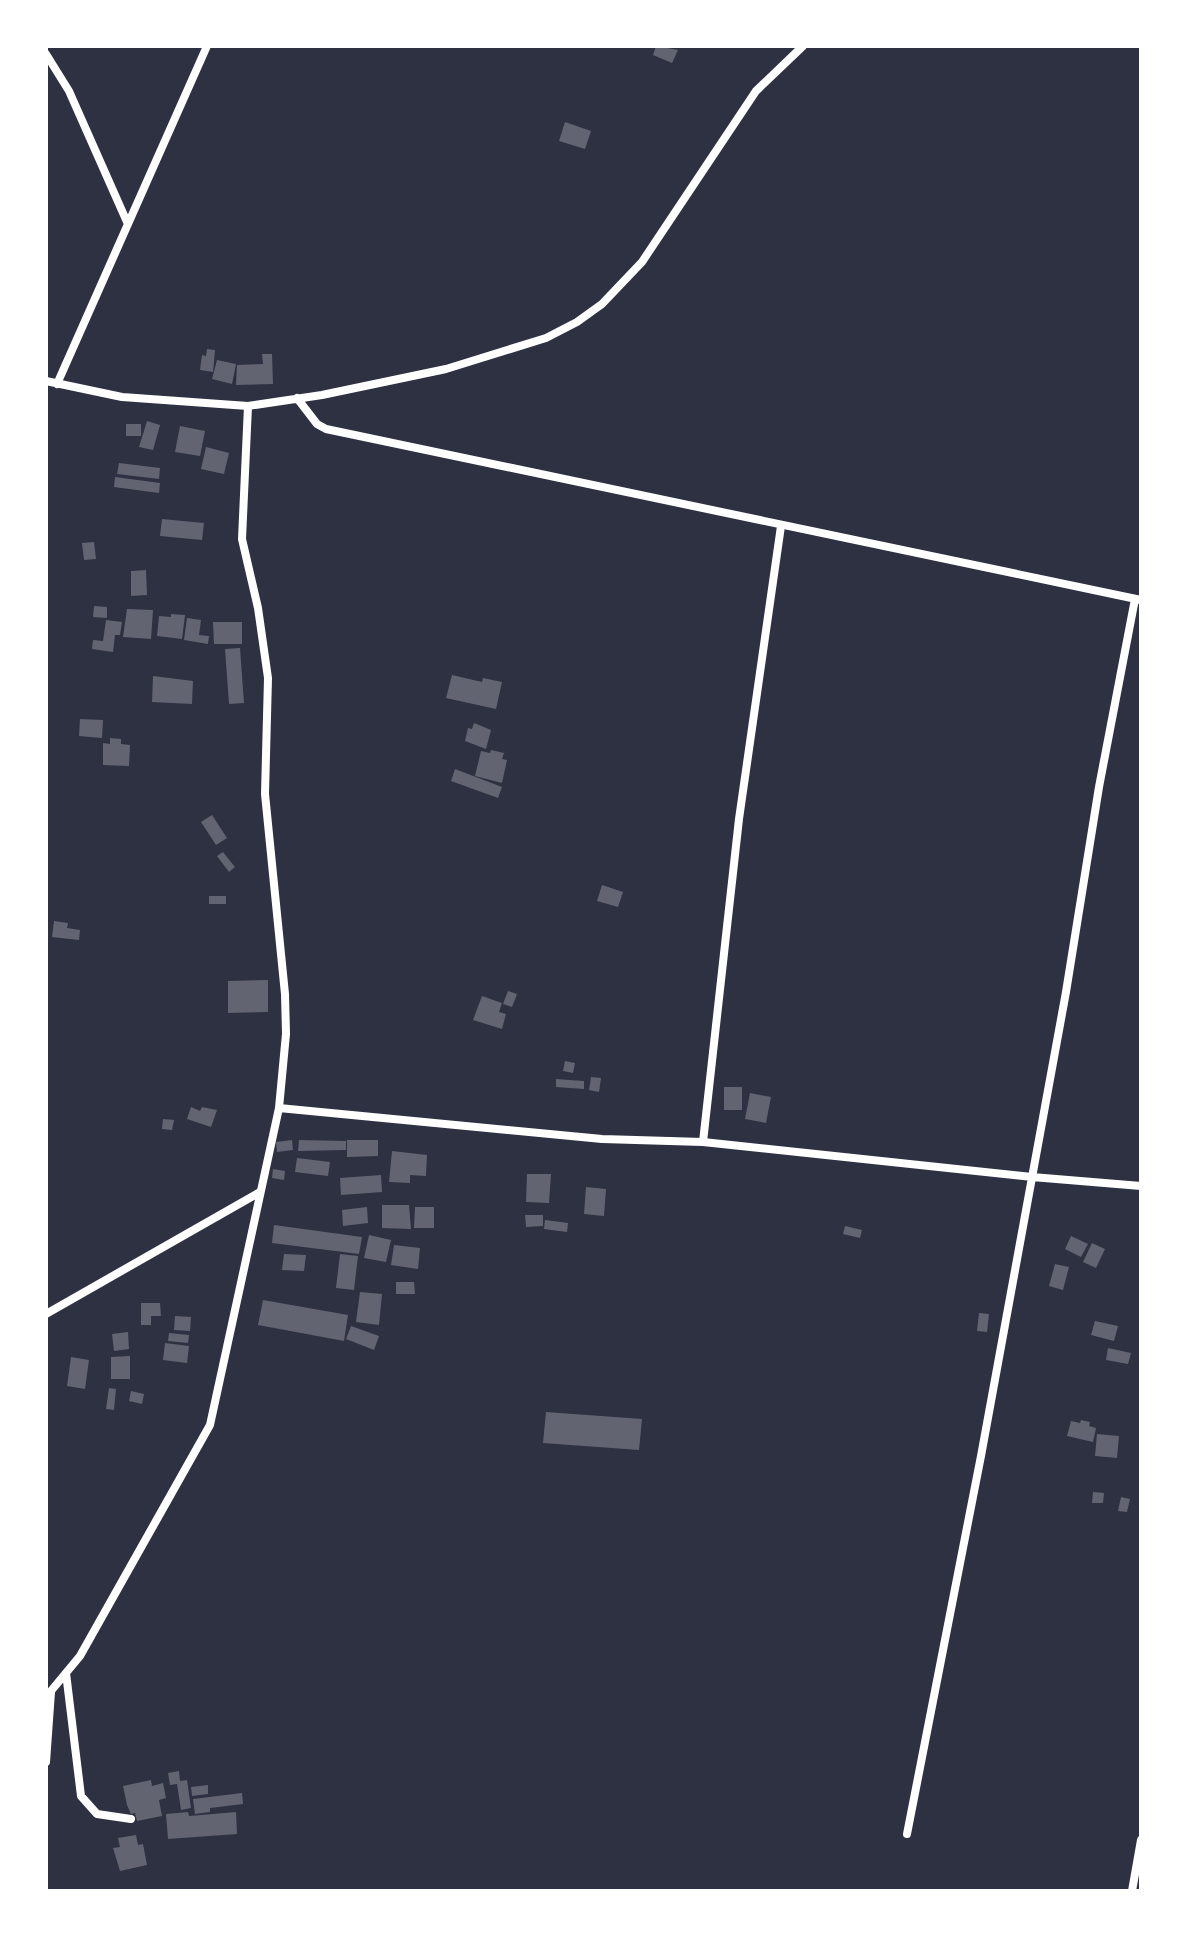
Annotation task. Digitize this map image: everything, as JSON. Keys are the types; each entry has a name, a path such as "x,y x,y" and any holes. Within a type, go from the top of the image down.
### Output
{"street":[{"path":"57,384 207,46"},
{"path":"46,381 122,397 248,406 446,369 546,338 577,322 602,304 642,262 756,91 803,46"},
{"path":"46,54 75,104 127,222"},
{"path":"297,398 317,424 326,429 1138,599 1099,787 1066,992 981,1456 907,1834"},
{"path":"46,1762 48,1694 80,1656 210,1425 279,1108 286,1034 265,794 268,678 258,608 242,539 248,406"},
{"path":"703,1142 739,819 781,526"},
{"path":"279,1108 602,1139 703,1142 1141,1186"},
{"path":"46,1314 260,1192"},
{"path":"66,1673 81,1796 97,1814 131,1819"},
{"path":"1132,1891 1141,1840"}],"building":[{"path":"656,46 678,50 672,63 653,55"},
{"path":"565,122 591,131 585,149 559,141"},
{"path":"207,349 215,350 213,372 200,370 202,355 206,356"},
{"path":"262,354 272,354 273,384 236,385 237,365 263,364"},
{"path":"217,360 236,364 232,384 212,379"},
{"path":"147,421 160,425 153,450 139,447"},
{"path":"126,424 141,424 141,436 126,436"},
{"path":"180,426 205,431 200,456 175,452"},
{"path":"206,447 229,453 224,474 201,469"},
{"path":"119,463 160,468 159,479 117,474"},
{"path":"115,477 160,483 159,493 114,487"},
{"path":"162,519 204,523 202,540 160,536"},
{"path":"94,542 96,559 84,560 82,543"},
{"path":"146,570 147,595 131,596 131,571"},
{"path":"94,606 107,607 107,618 93,617"},
{"path":"127,609 153,610 151,639 123,637"},
{"path":"171,614 185,615 182,639 157,636 159,616 171,617"},
{"path":"187,618 201,620 199,635 209,636 208,644 184,640"},
{"path":"106,620 122,622 120,635 115,635 113,652 92,649 93,640 103,641"},
{"path":"213,622 242,622 242,644 214,644"},
{"path":"240,648 244,703 229,704 225,649"},
{"path":"452,675 482,682 483,678 502,682 496,709 446,698"},
{"path":"153,676 193,681 192,704 152,702"},
{"path":"80,719 103,720 102,738 79,736"},
{"path":"474,723 491,730 486,749 465,741 468,728 472,729"},
{"path":"110,738 121,739 121,744 130,745 129,766 103,765 103,743 110,744"},
{"path":"491,750 504,753 502,759 507,760 502,783 475,776 481,751 490,753"},
{"path":"455,769 502,787 498,798 451,781"},
{"path":"212,815 227,838 216,845 201,822"},
{"path":"223,852 235,867 229,872 217,856"},
{"path":"602,885 623,892 618,907 597,901"},
{"path":"209,896 226,896 226,904 209,904"},
{"path":"54,921 68,923 67,928 80,930 79,940 52,937"},
{"path":"268,980 268,1012 228,1013 228,981"},
{"path":"508,991 517,994 512,1007 503,1004"},
{"path":"482,996 502,1003 499,1012 506,1014 502,1029 473,1020"},
{"path":"565,1061 575,1063 573,1073 563,1071"},
{"path":"591,1077 601,1078 599,1092 589,1090"},
{"path":"556,1079 584,1081 584,1089 556,1087"},
{"path":"724,1087 742,1087 742,1110 724,1110"},
{"path":"750,1093 771,1097 766,1123 745,1119"},
{"path":"191,1107 200,1111 202,1107 217,1110 211,1127 187,1119"},
{"path":"163,1119 174,1120 172,1130 162,1129"},
{"path":"292,1140 293,1150 277,1152 276,1142"},
{"path":"299,1140 346,1141 346,1150 298,1151"},
{"path":"347,1140 378,1140 378,1156 347,1157"},
{"path":"392,1151 427,1155 426,1176 410,1175 410,1183 389,1182"},
{"path":"297,1158 330,1162 328,1176 295,1172"},
{"path":"273,1169 285,1171 284,1180 272,1178"},
{"path":"527,1174 551,1174 549,1203 526,1202"},
{"path":"381,1175 382,1192 341,1195 340,1178"},
{"path":"586,1187 606,1189 604,1216 584,1214"},
{"path":"382,1205 409,1205 411,1229 382,1228"},
{"path":"367,1207 368,1223 343,1226 342,1210"},
{"path":"415,1207 434,1207 434,1228 414,1228"},
{"path":"525,1215 543,1215 543,1226 526,1227"},
{"path":"545,1220 568,1223 567,1232 544,1229"},
{"path":"274,1225 362,1237 359,1254 272,1243"},
{"path":"845,1226 862,1230 860,1238 843,1234"},
{"path":"369,1235 391,1240 386,1262 364,1258"},
{"path":"1071,1236 1088,1244 1081,1257 1065,1249"},
{"path":"1092,1243 1105,1249 1096,1268 1083,1262"},
{"path":"394,1245 420,1248 418,1269 391,1265"},
{"path":"284,1254 306,1255 304,1271 282,1270"},
{"path":"340,1254 358,1256 354,1290 336,1288"},
{"path":"1055,1264 1069,1267 1063,1290 1049,1286"},
{"path":"396,1282 414,1282 415,1294 396,1294"},
{"path":"360,1292 382,1294 379,1325 356,1322"},
{"path":"263,1300 348,1315 344,1341 258,1325"},
{"path":"141,1303 160,1303 161,1316 151,1316 151,1325 141,1325"},
{"path":"979,1313 989,1314 987,1332 977,1331"},
{"path":"175,1316 191,1317 190,1331 174,1330"},
{"path":"1095,1321 1118,1326 1114,1341 1091,1335"},
{"path":"351,1326 379,1336 374,1350 346,1339"},
{"path":"128,1332 129,1349 114,1351 112,1334"},
{"path":"169,1333 189,1335 188,1343 168,1341"},
{"path":"165,1343 189,1346 187,1363 163,1360"},
{"path":"1108,1348 1131,1353 1128,1364 1106,1360"},
{"path":"130,1356 130,1379 111,1379 111,1357"},
{"path":"71,1357 89,1360 85,1389 67,1386"},
{"path":"109,1388 116,1389 114,1410 106,1409"},
{"path":"131,1391 144,1394 142,1404 129,1401"},
{"path":"546,1412 642,1419 639,1450 543,1443"},
{"path":"1081,1420 1090,1422 1089,1426 1096,1428 1093,1442 1067,1436 1071,1421 1080,1423"},
{"path":"1097,1434 1119,1436 1117,1458 1095,1456"},
{"path":"1093,1492 1104,1493 1103,1503 1092,1503"},
{"path":"1121,1497 1130,1499 1127,1512 1118,1511"},
{"path":"179,1771 180,1781 187,1780 191,1808 181,1810 177,1784 170,1785 168,1773"},
{"path":"151,1780 152,1786 163,1783 166,1798 159,1800 162,1816 137,1821 135,1813 131,1814 127,1805 123,1786"},
{"path":"208,1785 208,1794 192,1796 191,1787"},
{"path":"242,1793 243,1804 210,1808 210,1812 195,1814 193,1799"},
{"path":"188,1812 189,1816 236,1812 237,1834 168,1839 166,1814"},
{"path":"136,1835 138,1845 143,1844 147,1865 120,1871 113,1848 120,1847 118,1838"}]}
